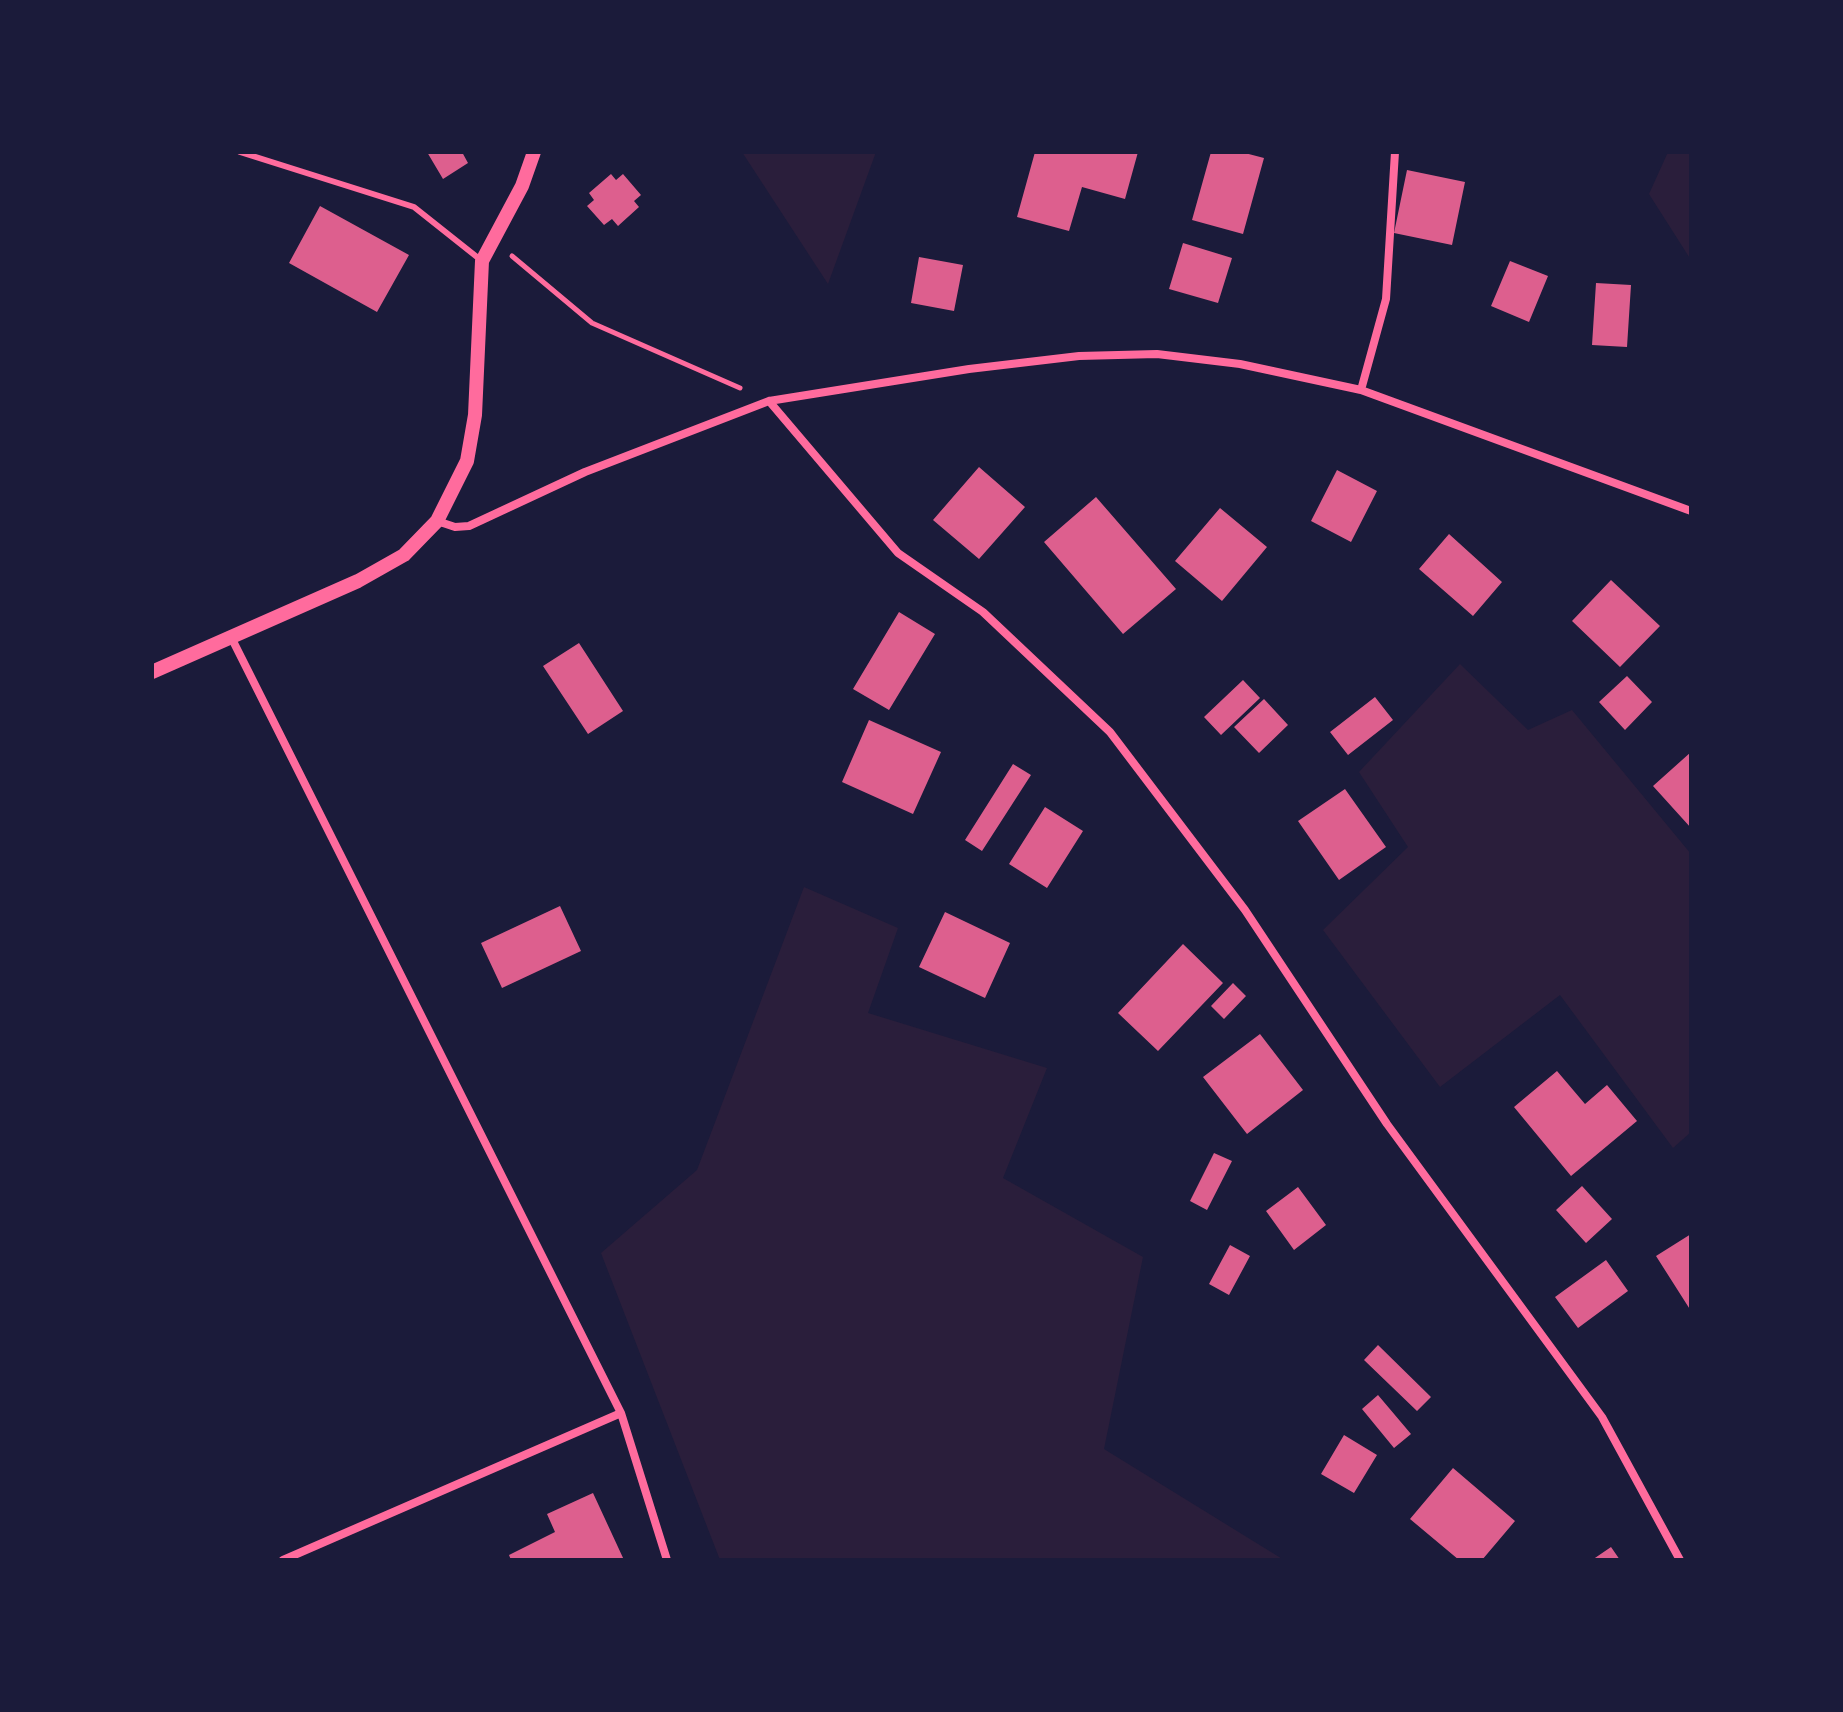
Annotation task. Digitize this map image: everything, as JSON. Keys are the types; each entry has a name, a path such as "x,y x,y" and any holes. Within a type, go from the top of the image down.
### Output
{"street":[{"path":"152,672 358,581 404,555 437,521 467,461 475,415 482,261 522,186 534,152"},
{"path":"1361,390 1386,299 1395,152"},
{"path":"437,521 455,527 469,526 585,472 769,401 969,369 1079,356 1157,354 1240,364 1361,390 1691,511"},
{"path":"769,401 898,553 983,612 1110,732 1245,910 1387,1124 1602,1417 1680,1560"},
{"path":"231,637 621,1413 667,1560"},
{"path":"283,1560 621,1413"}],"lane":[{"path":"240,152 414,207 482,261"}],"path":[{"path":"492,240 592,323 769,401"}],"shaded area":[{"path":"742,152 876,152 828,284"},
{"path":"1668,152 1691,152 1691,260 1649,194"},
{"path":"1460,664 1528,730 1572,710 1691,854 1691,1132 1673,1148 1560,995 1440,1087 1323,930 1408,847 1359,772"},
{"path":"804,887 898,928 868,1013 1047,1068 1003,1178 1143,1257 1104,1449 1284,1560 720,1560 601,1253 697,1170"}],"building":[{"path":"427,152 462,152 468,163 443,179"},
{"path":"1035,152 1138,152 1125,199 1082,187 1069,231 1017,217"},
{"path":"1211,152 1241,152 1264,158 1243,234 1192,220"},
{"path":"1407,170 1465,182 1452,245 1394,233"},
{"path":"611,174 616,180 623,174 641,195 634,201 639,207 618,226 612,219 604,225 587,206 594,200 589,193"},
{"path":"320,206 409,255 377,312 289,263"},
{"path":"1183,243 1232,258 1218,303 1169,289"},
{"path":"919,257 963,265 954,311 911,303"},
{"path":"1510,261 1548,276 1529,322 1491,306"},
{"path":"1596,283 1631,285 1627,347 1592,345"},
{"path":"979,467 1025,507 979,559 933,520"},
{"path":"1337,470 1377,491 1351,542 1311,521"},
{"path":"1096,497 1176,589 1123,634 1044,542"},
{"path":"1220,508 1267,547 1222,601 1175,561"},
{"path":"1449,534 1502,582 1473,616 1419,569"},
{"path":"1611,580 1660,626 1620,667 1572,621"},
{"path":"899,612 935,634 889,710 853,689"},
{"path":"579,643 623,711 588,734 543,666"},
{"path":"1627,676 1652,702 1625,730 1599,702"},
{"path":"1243,680 1260,698 1221,735 1204,717"},
{"path":"1375,697 1393,720 1348,755 1330,732"},
{"path":"1264,699 1288,725 1259,753 1234,727"},
{"path":"869,720 941,752 913,814 842,782"},
{"path":"1691,752 1691,828 1653,786"},
{"path":"1013,764 1031,775 982,851 965,840"},
{"path":"1345,789 1386,847 1339,880 1298,821"},
{"path":"1045,807 1083,831 1047,888 1009,864"},
{"path":"560,906 581,951 502,988 481,943"},
{"path":"945,912 1010,943 985,998 919,967"},
{"path":"1183,944 1223,983 1158,1051 1118,1013"},
{"path":"1233,983 1246,996 1224,1019 1211,1006"},
{"path":"1260,1034 1303,1090 1247,1134 1203,1077"},
{"path":"1557,1071 1585,1104 1607,1085 1637,1121 1571,1176 1514,1107"},
{"path":"1214,1153 1232,1161 1207,1210 1190,1201"},
{"path":"1582,1186 1612,1219 1586,1243 1556,1210"},
{"path":"1298,1187 1326,1225 1294,1250 1266,1211"},
{"path":"1691,1234 1691,1311 1656,1256"},
{"path":"1230,1245 1250,1256 1229,1295 1209,1284"},
{"path":"1606,1260 1628,1291 1578,1328 1555,1297"},
{"path":"1378,1345 1431,1397 1417,1411 1364,1360"},
{"path":"1378,1395 1411,1434 1394,1448 1362,1409"},
{"path":"1344,1435 1377,1455 1354,1493 1321,1474"},
{"path":"1453,1468 1515,1521 1482,1560 1459,1560 1410,1519"},
{"path":"593,1493 624,1560 511,1560 509,1555 555,1532 547,1514"},
{"path":"1611,1547 1620,1560 1592,1560"}]}
